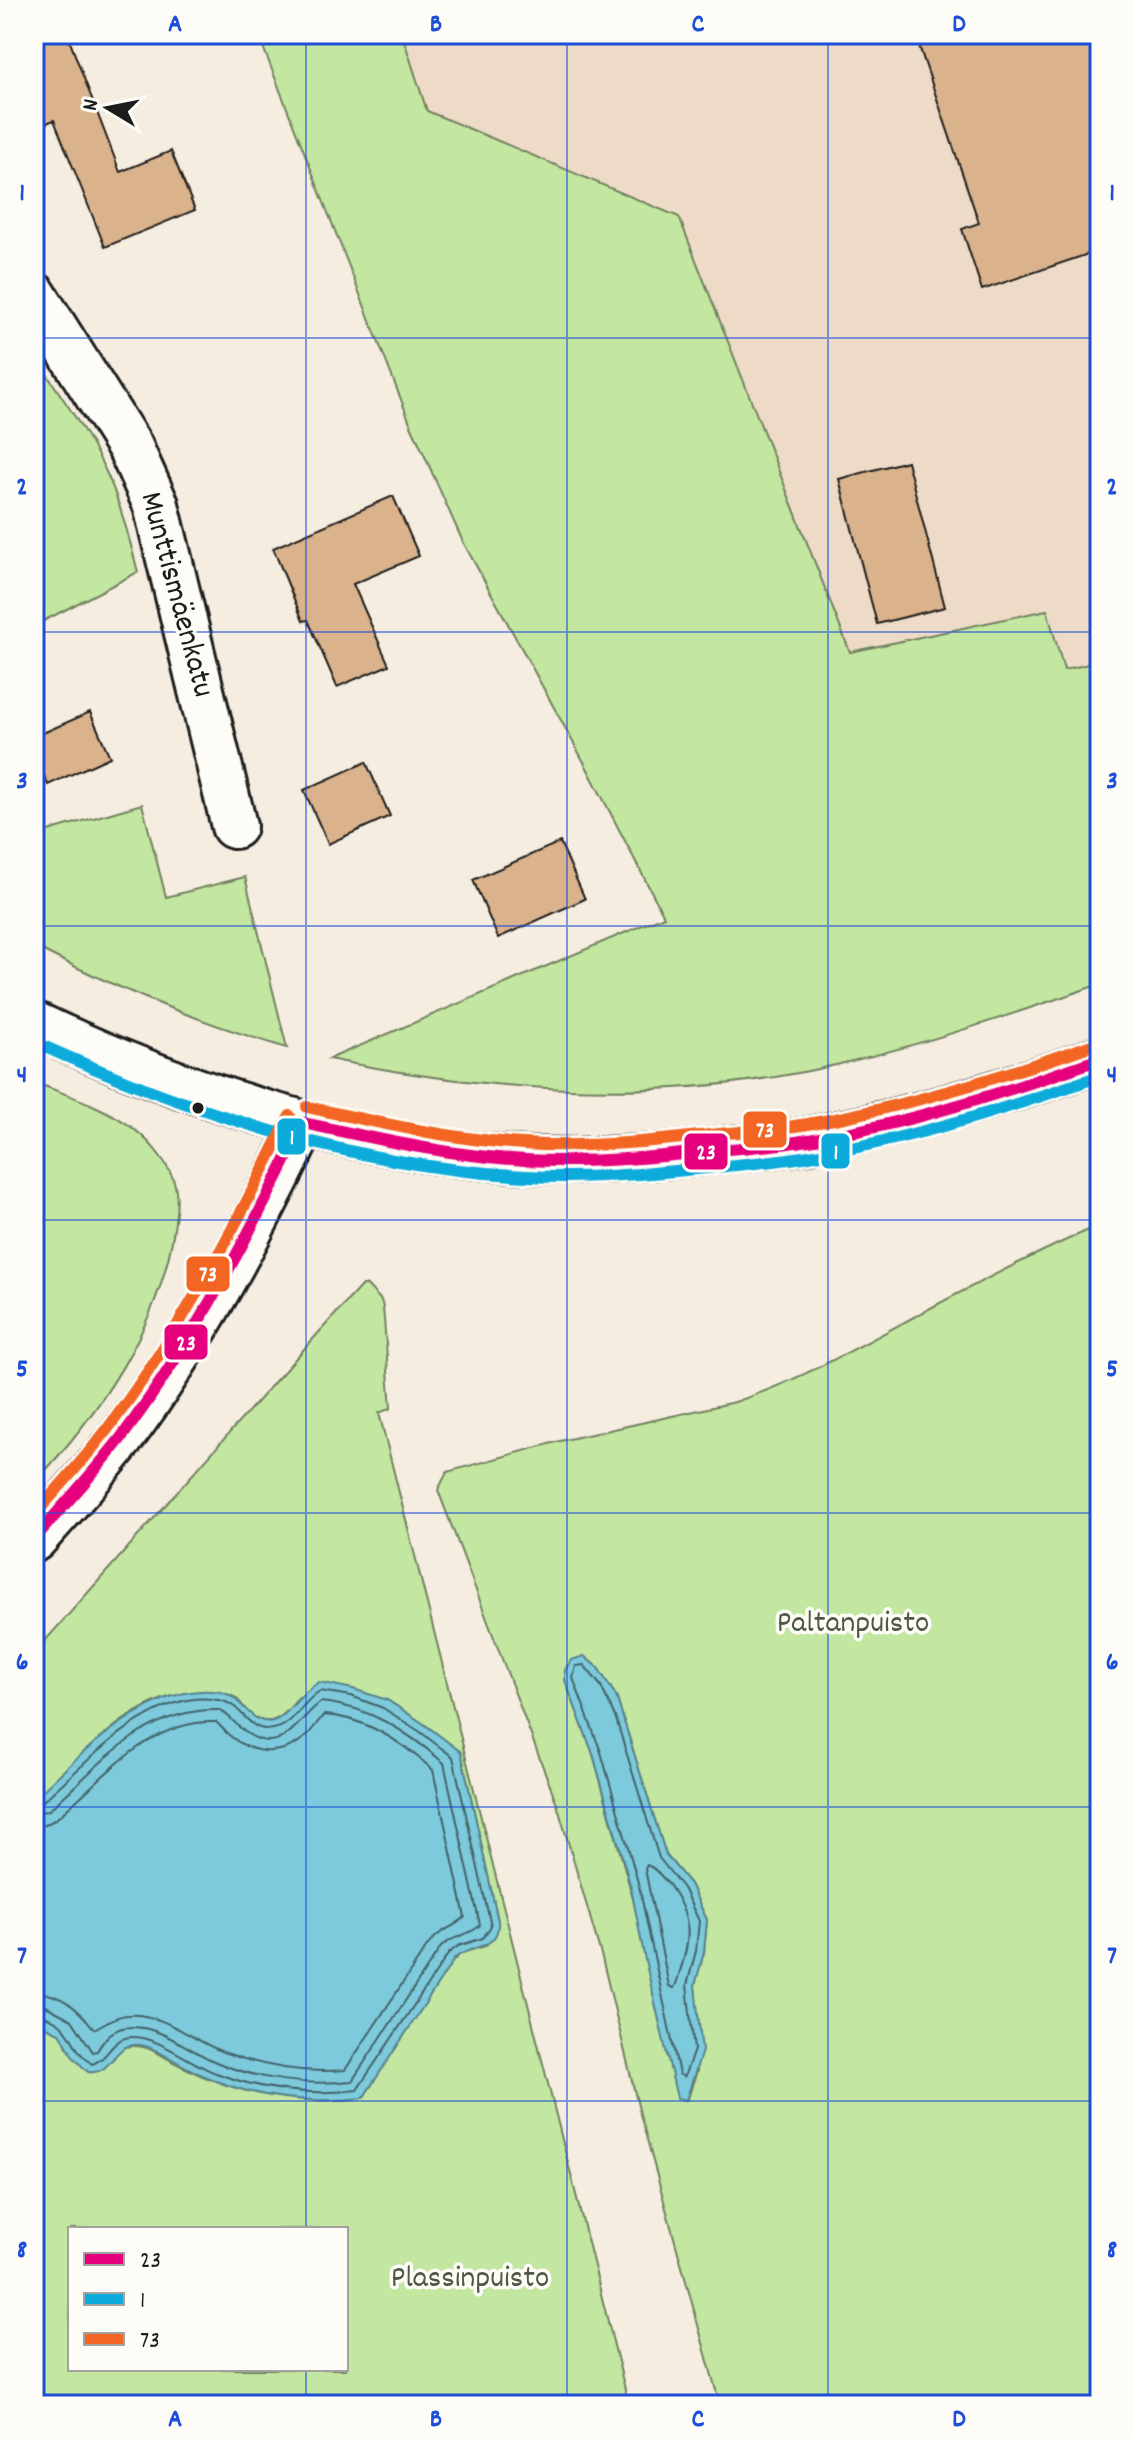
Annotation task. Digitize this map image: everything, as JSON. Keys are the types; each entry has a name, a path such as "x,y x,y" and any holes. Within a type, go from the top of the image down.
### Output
{"street":[{"name":"Munttismäenkatu","path":"34,295 130,447 156,505 234,826"},
{"path":"34,1024 211,1096 304,1123 464,1154 575,1161 669,1156 808,1140 906,1119 1024,1087 1100,1059"},
{"path":"34,1539 120,1439 211,1305 254,1227 304,1123"}],"shaded area":[{"path":"360,34 1100,34 1100,661 837,730 397,145"}],"green space":[{"path":"258,34 402,34 427,111 679,217 850,652 1047,610 1064,670 1100,661 1100,984 873,1056 777,1077 713,1085 649,1089 520,1086 392,1071 329,1059 664,916 462,540 411,425"},
{"path":"34,355 76,418 103,466 119,505 138,572 34,626"},
{"path":"142,804 166,897 245,877 287,1048 158,1003 34,946 34,835"},
{"path":"34,1082 92,1105 143,1136 169,1170 177,1199 167,1265 141,1333 103,1398 34,1483"},
{"name":"Paltanpuisto","path":"1100,1225 1100,2405 720,2405 640,2114 602,1958 557,1804 438,1490 447,1472 560,1441 735,1402 760,1393 831,1361","holes":["584,1656 598,1668 616,1696 666,1855 690,1884 707,1920 704,1952 695,1985 697,2071 688,2098 593,1754 565,1680"]},
{"name":"Plassinpuisto","path":"362,1285 367,1285 381,1300 383,1307 391,1408 379,1413 629,2405 34,2405 34,2021 62,2034 67,2047 114,2058 118,2049 143,2047 203,2076 247,2091 293,2099 363,2098 451,1963 461,1953 486,1946 498,1921 461,1752 387,1700 298,1698 282,1715 264,1721 257,1719 237,1699 228,1695 204,1692 172,1696 150,1704 108,1732 34,1799 34,1653"}],"water":[{"path":"584,1656 598,1668 616,1696 666,1855 690,1884 707,1920 704,1952 695,1985 702,2051 686,2100 677,2098 631,1888 593,1754 565,1680 565,1670 571,1660"},
{"path":"319,1682 387,1700 461,1752 498,1921 495,1937 455,1958 363,2098 321,2100 259,2094 219,2082 145,2046 126,2047 104,2068 88,2072 73,2057 61,2034 34,2021 34,1799 118,1724 169,1697 195,1691 221,1692 235,1699 258,1719 273,1721"}],"building":[{"path":"34,34 67,34 120,172 171,151 195,210 105,247 54,120 44,124 34,98"},
{"path":"915,34 1100,34 1100,250 982,290 962,229 979,223"},
{"path":"907,461 945,607 877,624 839,479"},
{"path":"393,496 419,556 353,584 389,665 337,687 308,620 303,621 273,548"},
{"path":"90,712 110,757 48,785 34,753 34,737"},
{"path":"366,762 390,816 328,844 304,790"},
{"path":"560,842 585,899 498,938 473,880"}],"transit line":[{"name":"1","path":"34,1042 152,1091 274,1132 399,1161 462,1171 549,1177 684,1170 784,1160 846,1149 956,1122 1100,1076"},
{"name":"73","path":"307,1107 415,1130 496,1142 567,1145 633,1143 781,1128 845,1117 953,1090 1095,1044"},
{"name":"23","path":"304,1123 414,1146 497,1158 569,1161 634,1158 782,1144 846,1133 956,1106 1100,1059"},
{"name":"73","path":"34,1515 100,1438 160,1353 228,1236 290,1116"},
{"name":"23","path":"34,1539 121,1438 173,1363 242,1245 304,1123"}]}
